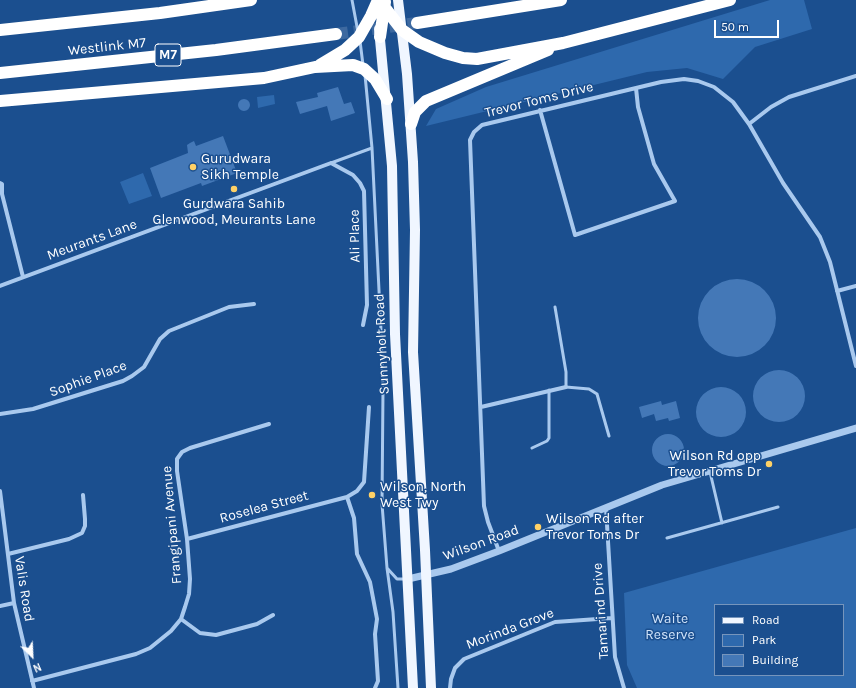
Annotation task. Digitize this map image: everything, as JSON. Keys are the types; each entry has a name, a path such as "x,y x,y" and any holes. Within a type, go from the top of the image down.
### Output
{"highway":[{"name":"Westlink M7","path":"0,30 160,13 251,0"},
{"path":"416,23 560,0"},
{"path":"381,2 402,30 420,42 445,53 463,58 488,58 563,43 730,0"},
{"path":"315,67 345,50 359,37 381,2"},
{"path":"381,2 400,16"},
{"path":"380,37 381,2"},
{"name":"Westlink M7","path":"0,73 216,50 336,34"},
{"path":"411,124 415,112 426,101 533,58 563,43"},
{"name":"M7","path":"0,101 264,78 315,67 353,65 364,69"},
{"path":"364,69 375,79 387,99"}],"main road":[{"path":"398,0 411,124 415,198 414,380 426,575 431,688"},
{"name":"Sunnyholt Road","path":"380,37 387,99 393,204 395,334 413,688"}],"street":[{"path":"749,124 771,107 789,96 856,76"},
{"name":"Trevor Toms Drive","path":"500,551 488,522 484,506 470,140 474,132 482,125 636,88 684,79 698,81 714,87 733,102 749,124 783,183 820,237 830,262 856,366"},
{"path":"540,110 575,235 675,201 654,164 638,107 636,88"},
{"name":"Meurants Lane","path":"0,286 331,163"},
{"name":"Ali Place","path":"331,163 353,176 360,183 364,191 367,305 363,325"},
{"path":"1,183 2,194 23,277"},
{"path":"838,291 856,286"},
{"name":"Sophie Place","path":"0,414 33,409 123,381 140,371 148,362 160,339 169,331 229,307 254,304"},
{"path":"480,407 566,387"},
{"path":"369,407 364,482 357,492 347,497 354,518 357,554 370,582 377,619 375,634 378,681 375,688"},
{"name":"Frangipani Avenue","path":"32,681 136,654 163,639 181,619 189,594 190,579 187,539 177,471 177,459 182,452 190,448 269,424"},
{"name":"Wilson Road","path":"408,579 451,569 500,551 662,485 856,428"},
{"name":"Valis Road","path":"0,491 14,603 34,688"},
{"path":"8,554 69,539 82,532 86,519 83,495"},
{"name":"Roselea Street","path":"187,539 347,497"},
{"name":"Tamarind Drive","path":"606,508 616,663 624,688"},
{"path":"0,606 14,603"},
{"path":"181,619 200,633 216,635 257,624 273,615"},
{"name":"Morinda Grove","path":"450,688 450,679 455,668 464,659 555,622 612,618"}],"lane":[{"path":"352,0 364,69 372,148 383,390 382,504 387,568 394,612 398,688"},
{"name":"Meurants Lane","path":"331,163 372,148"},
{"path":"555,307 566,372 566,387 589,389 597,394 609,436"},
{"path":"532,448 547,441 548,438 549,390"},
{"path":"710,471 722,523"},
{"path":"667,538 778,508"},
{"path":"387,568 397,579 408,579"}],"green space":[{"path":"770,0 804,0 812,29 755,47 723,79 687,68 647,72 426,126 436,109 486,87"},
{"path":"274,95 275,104 258,108 257,97"},
{"path":"143,173 152,196 129,204 120,182"},
{"name":"Waite Reserve","path":"856,528 856,688 637,688 627,665 624,593"}],"building":[{"path":"338,87 344,104 351,102 355,113 331,121 327,106 300,114 296,102 318,97 317,93"},
{"path":"242,99 246,99 250,105 246,111 242,111 238,107 238,103"},
{"name":"Gurudwara Sikh Temple","path":"223,136 237,173 202,186 201,183 161,198 150,168 188,153 187,145 194,141 196,146"},
{"path":"729,279 745,279 759,285 770,296 776,310 776,326 770,340 759,351 745,357 729,357 715,351 704,340 698,326 698,310 704,296 715,285"},
{"path":"779,370 789,372 797,378 803,386 805,396 803,406 797,414 789,420 779,422 769,420 761,414 755,406 753,396 755,386 761,378 769,372"},
{"path":"721,387 731,389 739,394 744,402 746,412 744,422 739,430 731,435 721,437 711,435 703,430 698,422 696,412 698,402 703,394 711,389"},
{"path":"661,401 662,405 676,401 680,418 669,421 668,418 656,421 654,414 642,418 639,407"},
{"path":"668,434 679,439 684,450 679,461 668,466 657,461 652,450 657,439"}],"tunnel":[{"path":"336,34 417,23"}],"place":[{"name":"Gurudwara Sikh Temple","path":"193,167"},
{"name":"Gurdwara Sahib Glenwood, Meurants Lane","path":"234,189"},
{"name":"Wilson Rd opp Trevor Toms Dr","path":"769,464"},
{"name":"Wilson, North West Twy","path":"372,495"},
{"name":"Wilson Rd after Trevor Toms Dr","path":"538,527"}]}
